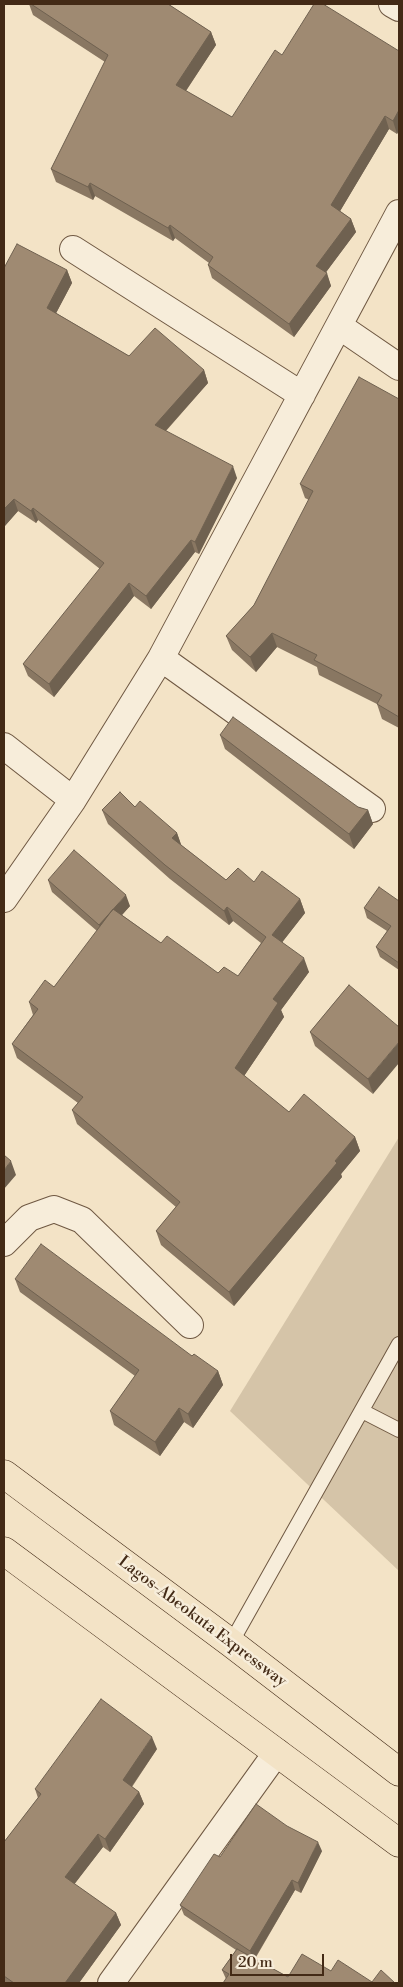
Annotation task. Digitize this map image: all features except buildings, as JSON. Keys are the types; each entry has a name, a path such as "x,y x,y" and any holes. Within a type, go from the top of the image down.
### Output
{"highway":[{"name":"Lagos-Abeokuta Expressway","path":"4,1474 231,1643 399,1772"},
{"path":"4,1551 399,1843"}],"street":[{"path":"392,4 399,8"},
{"path":"4,899 73,800 161,658 399,213"},
{"path":"73,249 302,395"},
{"path":"338,326 399,367"},
{"path":"161,658 372,809"},
{"path":"4,746 73,800"},
{"path":"4,1243 30,1218 54,1209 82,1220 190,1325"},
{"path":"111,1983 277,1752"}],"lane":[{"path":"231,1643 399,1344"},
{"path":"362,1411 399,1430"}],"shaded area":[{"path":"399,1137 399,1571 230,1411"}]}
